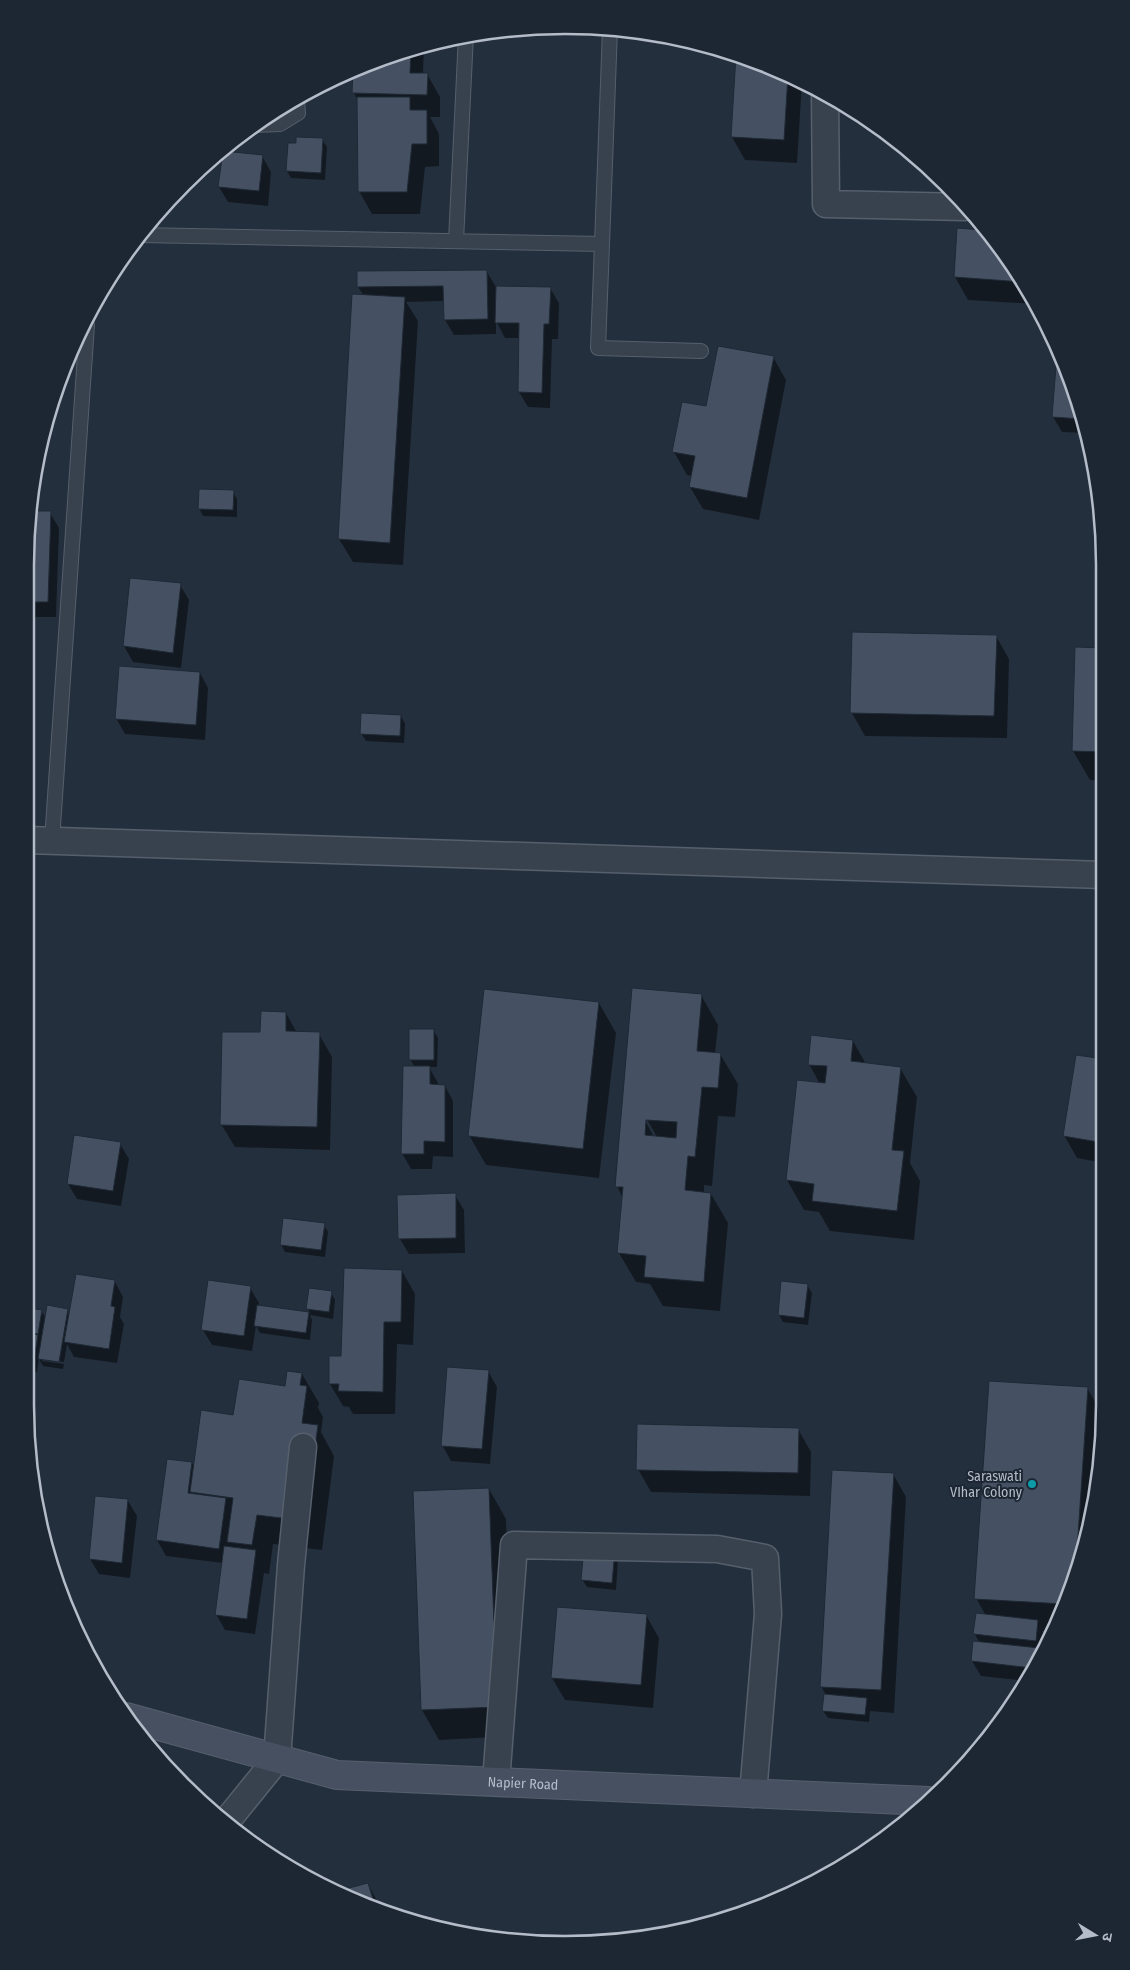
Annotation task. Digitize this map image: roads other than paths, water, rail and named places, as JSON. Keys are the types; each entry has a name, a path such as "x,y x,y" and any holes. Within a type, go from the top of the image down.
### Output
{"street":[{"path":"825,102 826,204 957,207"},
{"path":"40,841 1096,875"},
{"path":"230,1817 277,1759 291,1565 303,1447"},
{"path":"496,1782 514,1545 717,1549 765,1558 768,1614 753,1794"},
{"name":"Napier Road","path":"138,1720 337,1775 919,1801"}],"lane":[{"path":"610,36 598,348 701,350"},
{"path":"456,242 466,43"},
{"path":"268,124 280,124 286,121 298,113 297,106"},
{"path":"152,232 456,242 602,244"},
{"path":"40,841 86,337"}],"place":[{"name":"Saraswati VIhar Colony","path":"1032,1484"}]}
